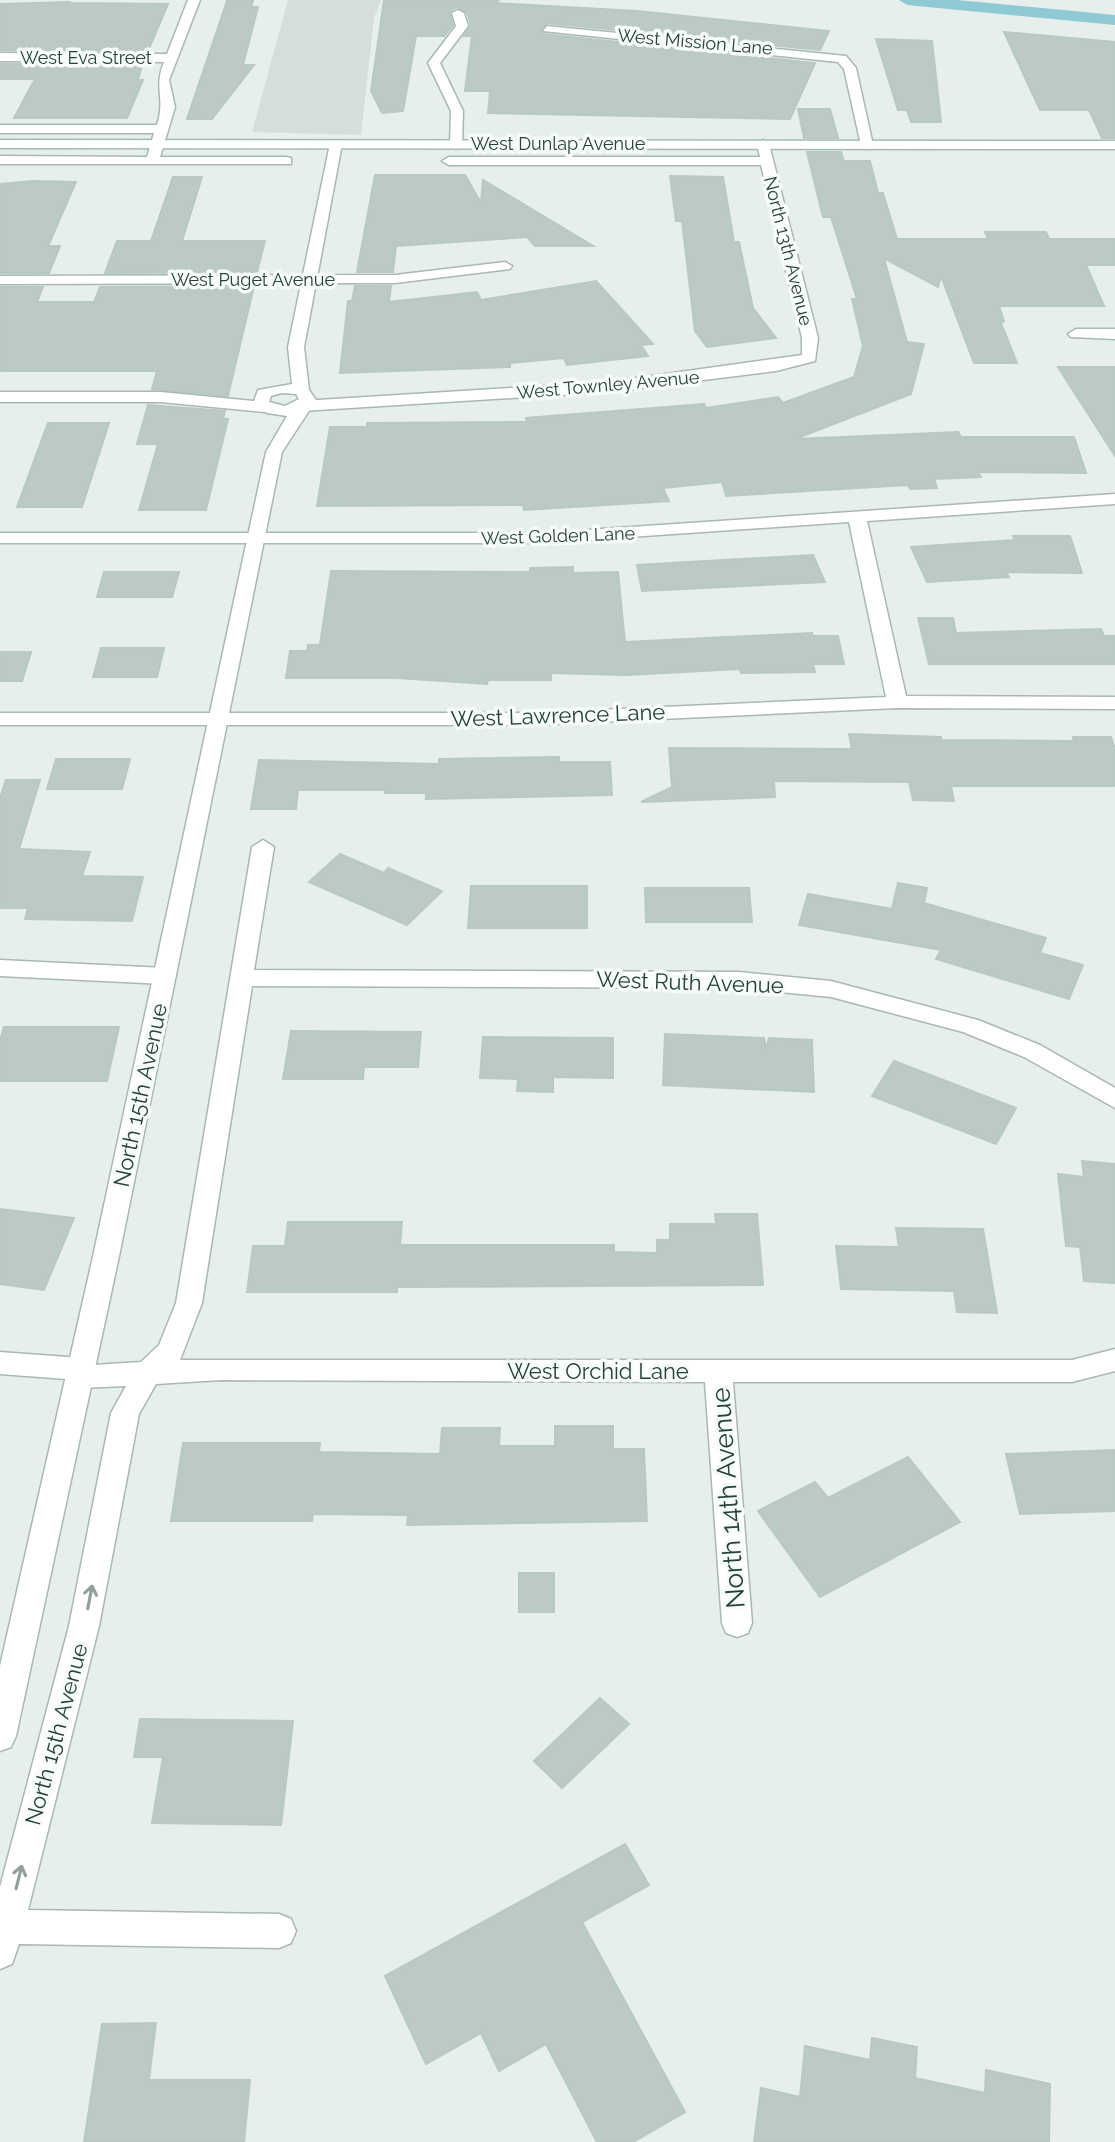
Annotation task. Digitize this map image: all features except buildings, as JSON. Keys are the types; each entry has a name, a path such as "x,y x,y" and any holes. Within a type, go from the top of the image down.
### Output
{"street":[{"path":"152,160 169,107 162,86 194,0"},
{"path":"456,145 457,111 434,63 462,26 458,13"},
{"name":"West Mission Lane","path":"547,29 842,59 850,68 867,145"},
{"name":"West Eva Street","path":"0,57 172,58"},
{"path":"0,129 162,129"},
{"name":"West Dunlap Avenue","path":"0,144 1115,145"},
{"path":"266,400 296,347 336,144"},
{"name":"North 13th Avenue","path":"763,144 810,338 810,358"},
{"path":"0,160 286,161"},
{"name":"West Dunlap Avenue","path":"449,161 767,161"},
{"name":"West Puget Avenue","path":"0,280 395,279 505,266"},
{"path":"1076,334 1115,334"},
{"path":"0,397 302,399 296,347"},
{"name":"West Townley Avenue","path":"302,399 404,398 608,387 776,366 810,358"},
{"name":"North 15th Avenue","path":"0,1736 165,976 274,452 302,399"},
{"name":"North 15th Avenue","path":"266,400 268,437 274,452"},
{"name":"West Golden Lane","path":"0,538 542,538 1115,499"},
{"path":"857,517 897,702"},
{"name":"West Lawrence Lane","path":"0,719 531,719 897,702 1115,703"},
{"name":"North 15th Avenue","path":"263,847 189,1303 170,1352 147,1374 125,1413 84,1626 3,1940 279,1931"},
{"path":"0,968 165,976"},
{"name":"West Ruth Avenue","path":"243,978 739,980 831,989 970,1026 1032,1051 1115,1099"},
{"name":"West Orchid Lane","path":"0,1363 80,1373 147,1374 221,1369 1072,1371 1115,1360"},
{"name":"North 14th Avenue","path":"718,1372 737,1623"}],"shaded area":[{"path":"288,0 381,0 374,18 361,135 252,132"}],"waterway":[{"path":"907,0 1115,20"}]}
